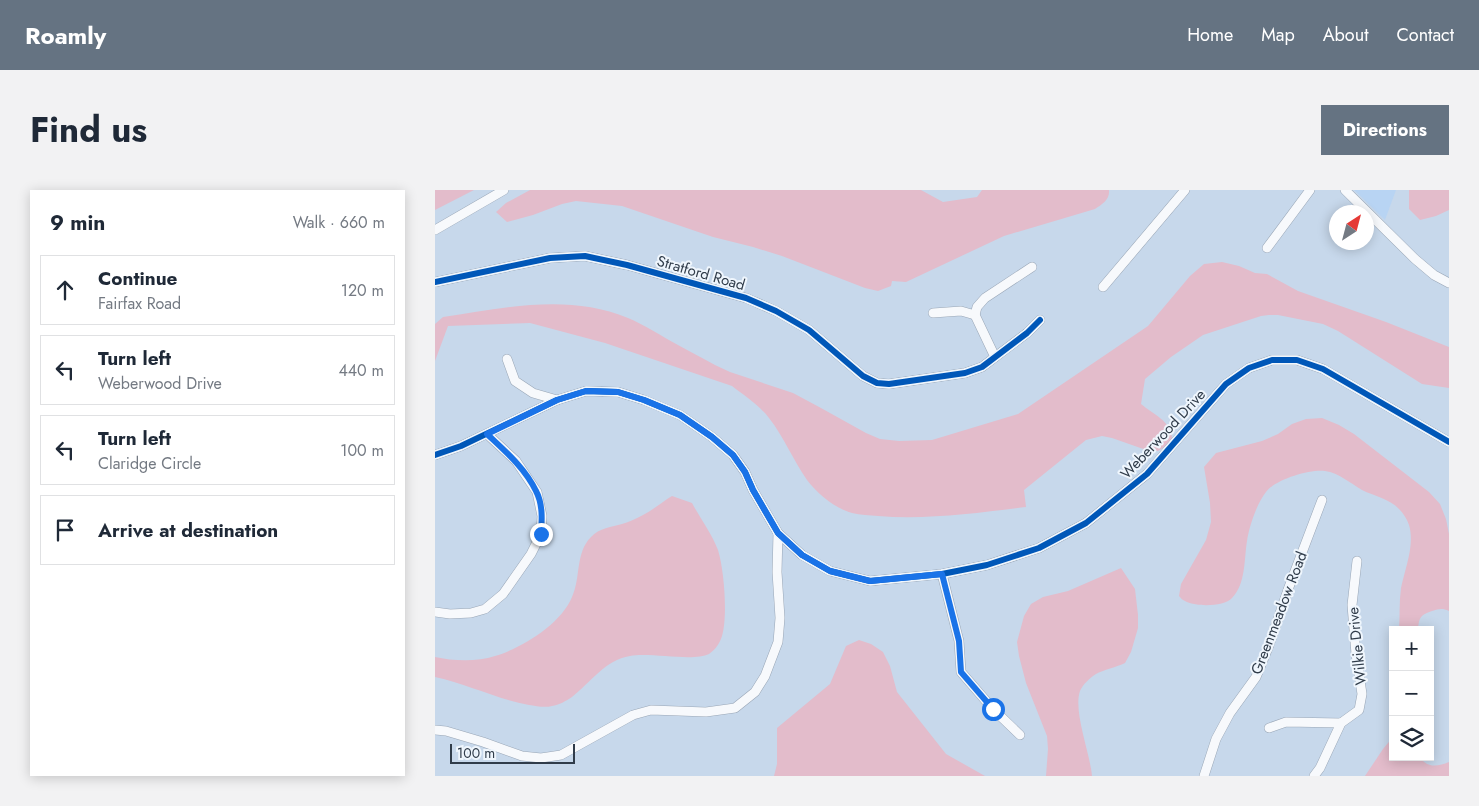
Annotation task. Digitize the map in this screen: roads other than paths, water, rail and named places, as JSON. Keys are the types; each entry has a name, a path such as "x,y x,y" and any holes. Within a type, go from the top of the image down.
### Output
{"street":[{"path":"435,230 505,190"},
{"path":"1103,287 1185,190"},
{"path":"1267,248 1310,190"},
{"path":"1345,190 1415,259 1434,275 1449,283"},
{"name":"Stratford Road","path":"435,282 550,258 585,256 746,298 776,311 809,330 863,376 877,382 889,384 965,373 982,366 1027,333 1040,320"},
{"path":"995,357 975,314 977,307 985,298 1032,267"},
{"path":"933,313 961,311 975,314"},
{"path":"507,359 515,381 533,392 557,400"},
{"name":"Weberwood Drive","path":"435,455 461,446 557,400 586,391 618,392 644,400 680,415 712,437 733,455 745,472 753,490 778,533 802,555 830,571 870,581 942,574 987,565 1039,548 1086,523 1147,474 1226,384 1249,368 1272,360 1297,360 1323,369 1449,442"},
{"path":"435,612 450,614 471,613 485,609 503,594 531,554 541,534 542,516 537,492 516,461 487,434"},
{"name":"Greenmeadow Road","path":"1204,776 1216,739 1230,713 1256,677 1322,500"},
{"path":"435,730 446,731 483,742 522,756 541,758 561,755 633,715 642,712 660,710 706,712 735,708 755,692 765,676 778,642 780,618 777,572 778,533"},
{"name":"Wilkie Drive","path":"1314,776 1341,723 1359,710 1362,694 1352,605 1357,561"},
{"path":"942,574 959,641 961,672 993,709 1020,735"},
{"path":"1269,728 1286,722 1341,723"}]}
